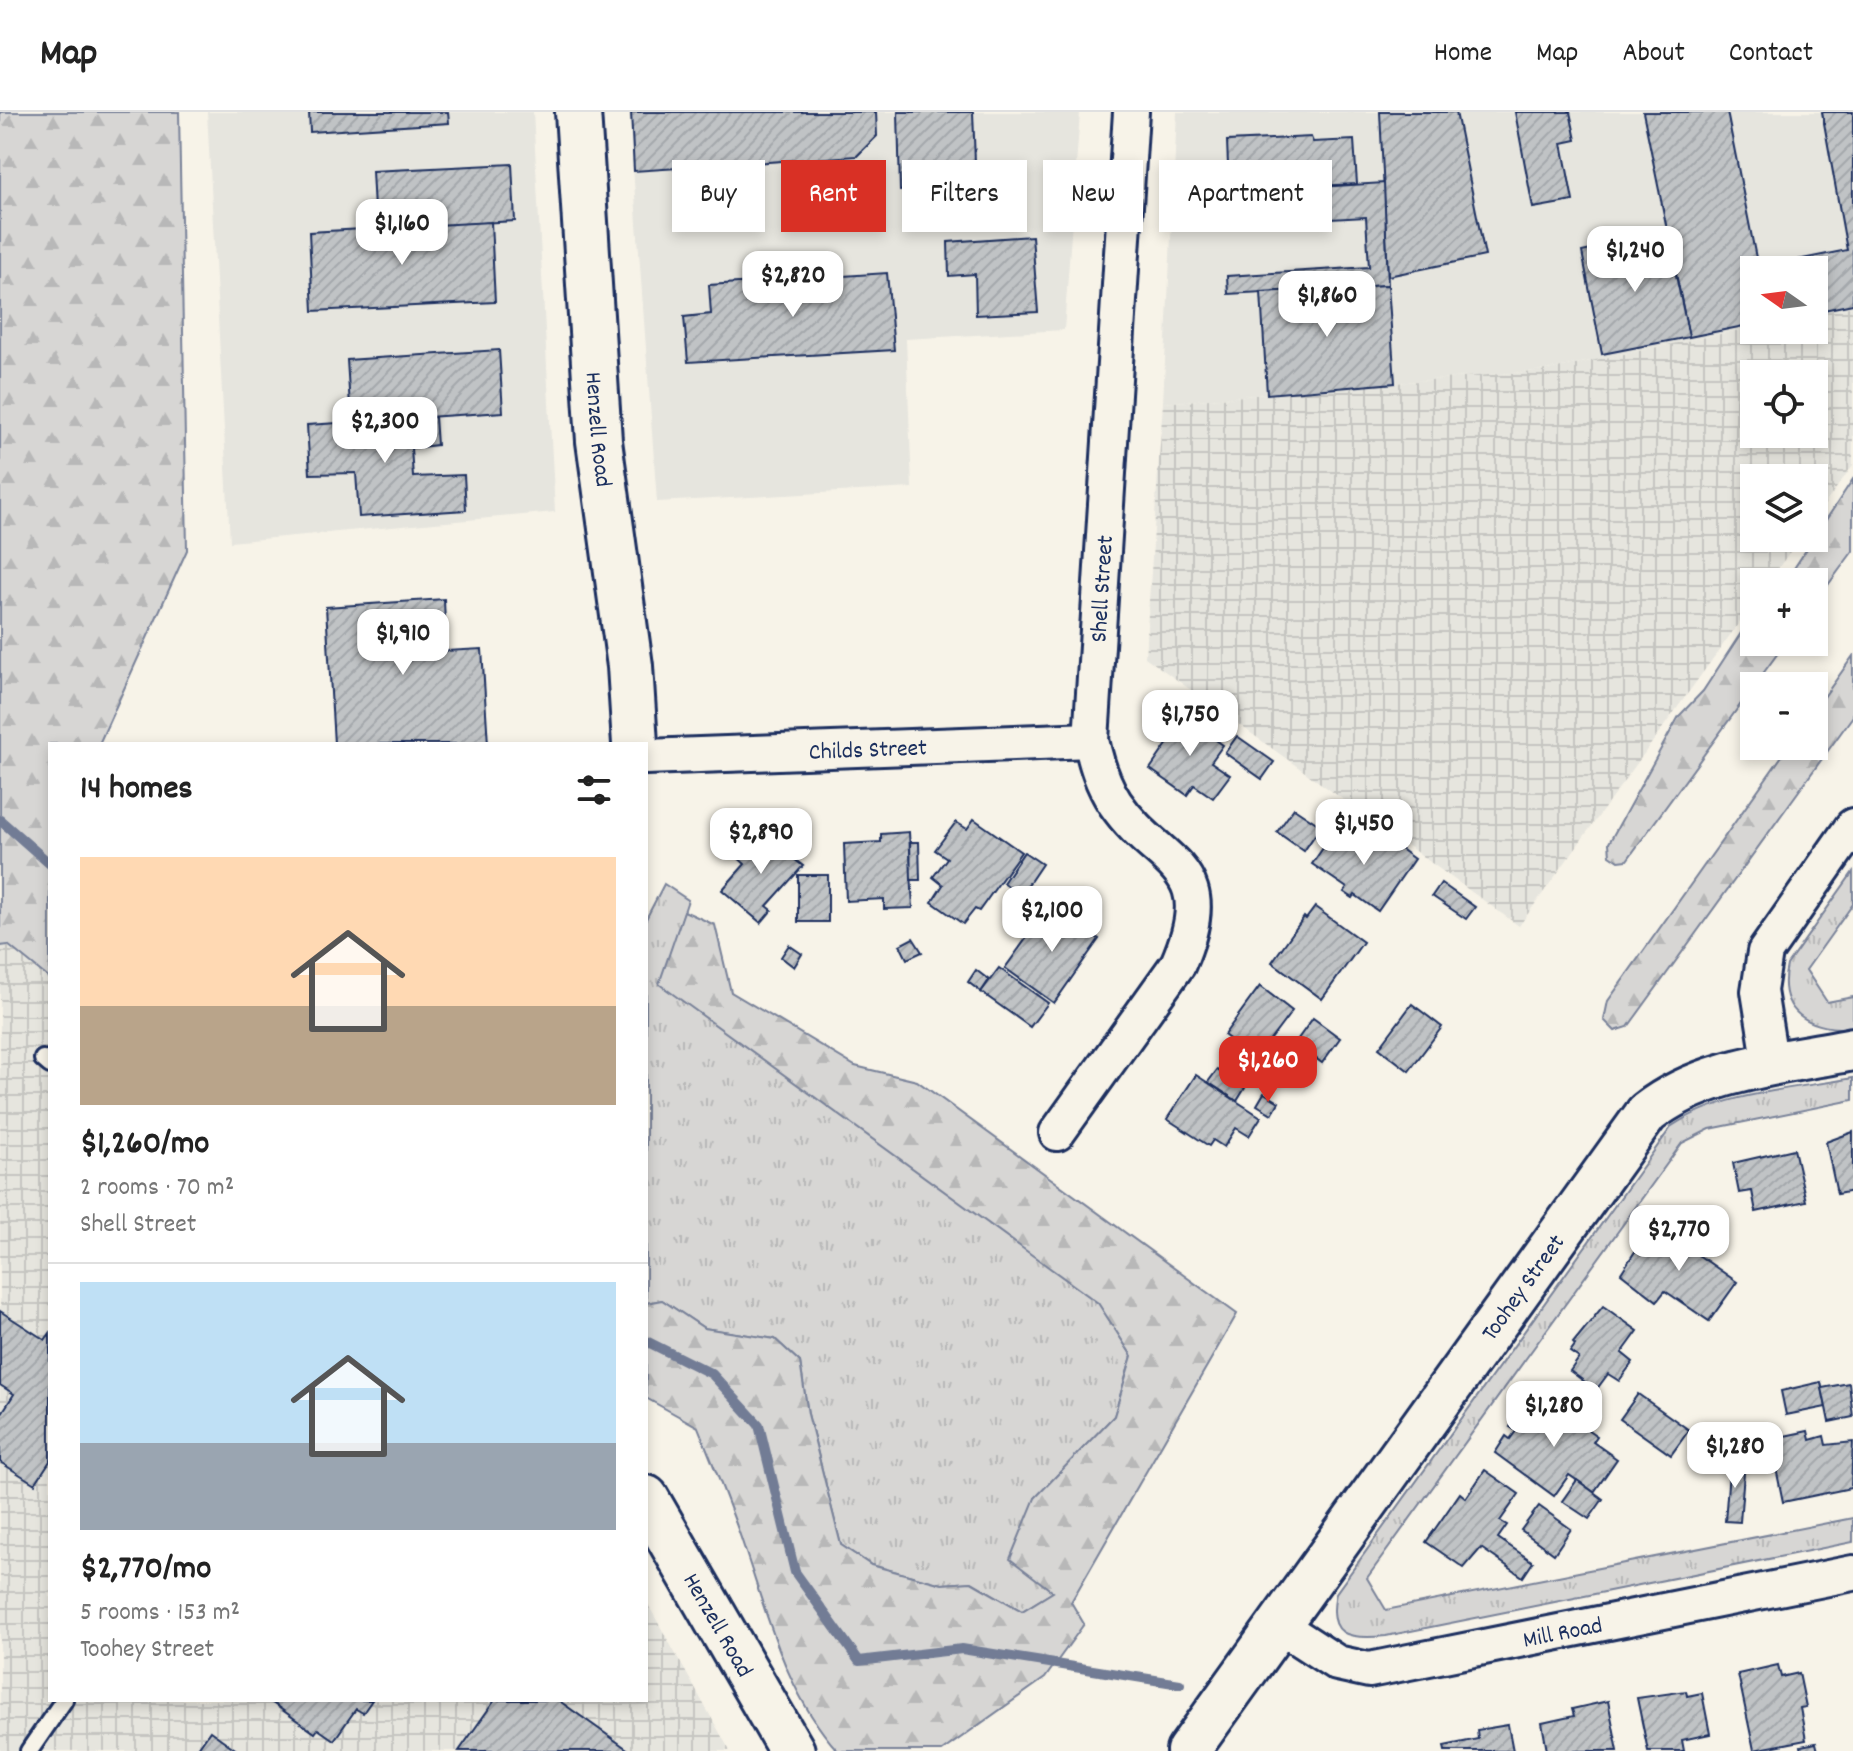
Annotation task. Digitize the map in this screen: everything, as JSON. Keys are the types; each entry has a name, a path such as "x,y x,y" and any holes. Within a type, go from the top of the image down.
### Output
{"main road":[{"name":"Henzell Road","path":"578,112 599,441 630,666 635,742"},
{"name":"Henzell Road","path":"648,1501 792,1751"}],"street":[{"name":"Shell Street","path":"1057,1133 1178,964 1191,935 1193,901 1182,870 1117,805 1099,774 1091,740 1131,112"},
{"name":"Childs Street","path":"648,757 1091,740"},
{"path":"1771,1066 1759,991 1759,973 1765,952 1853,826"},
{"name":"Toohey Street","path":"1188,1751 1647,1113 1668,1096 1693,1084 1853,1049"},
{"name":"Mill Road","path":"1280,1626 1337,1663 1369,1670 1853,1573"}],"lane":[{"path":"29,1751 63,1702"}],"shaded area":[{"path":"207,112 533,112 555,512 230,542"},
{"path":"629,112 1080,112 1076,160 1043,160 1043,232 1071,232 1064,330 906,339 912,488 657,502"},
{"path":"1177,112 1853,112 1853,306 1828,311 1828,256 1740,256 1740,330 1547,370 1163,403 1171,232 1332,232 1332,160 1175,160"},
{"path":"1853,306 1853,465 1828,500 1828,464 1740,464 1740,552 1790,552 1778,568 1740,568 1740,621 1519,926 1145,657 1163,403 1547,370 1740,330 1740,344 1828,344 1828,311"},
{"path":"0,921 48,953 48,1702 648,1702 648,1605 730,1751 0,1751"}],"green space":[{"path":"0,112 179,112 187,550 100,742 48,742 48,977 8,945 0,946"},
{"path":"1853,479 1853,551 1828,585 1828,568 1794,568 1805,552 1828,552 1828,517"},
{"path":"1740,634 1740,656 1776,656 1764,672 1740,672 1740,705 1627,860 1619,861 1610,855 1609,843 1679,716 1703,691"},
{"path":"1853,656 1853,716 1828,751 1828,691"},
{"path":"1779,760 1821,760 1628,1027 1615,1031 1604,1020 1608,1001"},
{"path":"1853,872 1853,904 1806,970 1827,1002 1853,997 1853,1028 1823,1026 1810,1022 1792,1007 1785,982 1787,965"},
{"path":"664,884 688,900 660,984 1099,1303 1132,1356 1114,1416 1035,1498 1053,1592 1022,1611 972,1582 942,1584 871,1565 841,1545 808,1414 800,1362 775,1339 704,1328 662,1300 648,1303 648,915"},
{"path":"684,911 715,925 731,992 855,1066 917,1081 1237,1314 1071,1602 1084,1624 1045,1678 942,1751 838,1751 820,1729 781,1654 734,1517 698,1427 648,1399 648,1303 662,1300 704,1328 775,1339 800,1362 808,1414 841,1545 871,1565 942,1584 971,1582 1022,1611 1053,1592 1010,1559 1035,1498 1114,1416 1132,1356 1098,1303 659,984"},
{"path":"1853,1078 1853,1100 1710,1129 1682,1143 1367,1578 1386,1610 1853,1518 1853,1542 1386,1636 1360,1637 1343,1632 1335,1618 1336,1593 1672,1126 1736,1099"}],"building":[{"path":"309,112 448,112 449,123 310,132"},
{"path":"631,112 876,112 877,136 857,156 765,162 672,160 672,168 634,171"},
{"path":"898,112 973,112 975,160 902,160 900,191"},
{"path":"1380,112 1456,112 1485,256 1388,276"},
{"path":"1515,112 1570,112 1576,140 1562,143 1573,201 1533,208"},
{"path":"1643,112 1727,112 1756,256 1740,256 1740,327 1689,337"},
{"path":"1822,112 1853,112 1853,304 1828,309 1828,256 1817,256 1847,250"},
{"path":"1311,137 1313,142 1354,140 1357,184 1332,185 1332,160 1228,160 1227,141"},
{"path":"512,164 515,221 375,229 372,171"},
{"path":"1384,183 1388,285 1228,294 1227,276 1369,267 1366,217 1332,219 1332,186"},
{"path":"491,222 495,302 313,311 309,232"},
{"path":"1667,233 1689,337 1602,354 1582,252"},
{"path":"1032,236 1038,312 976,315 975,274 949,276 948,242"},
{"path":"887,273 894,350 688,362 684,317 711,314 709,285"},
{"path":"1388,285 1395,383 1267,394 1261,292"},
{"path":"499,350 503,412 351,422 347,360"},
{"path":"435,417 437,445 411,448 413,477 464,475 466,510 359,517 356,473 310,474 307,425"},
{"path":"444,599 446,651 482,649 488,742 334,742 326,607"},
{"path":"1177,712 1223,745 1211,762 1230,775 1213,798 1194,785 1187,795 1150,769 1170,740 1162,733"},
{"path":"1237,736 1274,762 1262,779 1225,753"},
{"path":"1294,808 1321,826 1304,851 1277,832"},
{"path":"974,819 1021,852 979,911 975,909 963,924 932,902 943,885 933,877 947,858 935,850 956,822 967,829"},
{"path":"1336,829 1362,848 1368,840 1375,845 1381,835 1414,859 1378,911 1355,895 1353,898 1344,892 1347,888 1312,864"},
{"path":"758,831 803,866 767,906 772,910 761,923 722,890 745,864 736,856"},
{"path":"909,832 913,908 884,909 884,899 846,901 844,844 881,842 881,834"},
{"path":"910,842 919,842 920,880 911,880"},
{"path":"1024,852 1042,864 1021,895 1003,883"},
{"path":"798,875 828,875 828,922 798,922"},
{"path":"1441,883 1475,907 1466,919 1432,896"},
{"path":"1051,904 1099,939 1054,1003 1005,968"},
{"path":"1315,907 1363,942 1322,999 1272,962 1304,917 1306,919"},
{"path":"913,938 922,952 907,959 900,945"},
{"path":"789,945 802,954 794,967 781,957"},
{"path":"999,968 1048,1003 1030,1027 981,992"},
{"path":"976,970 989,980 981,992 968,982"},
{"path":"1260,986 1292,1011 1256,1059 1224,1035"},
{"path":"1412,1004 1442,1027 1409,1071 1379,1048"},
{"path":"1313,1018 1340,1038 1322,1063 1295,1043"},
{"path":"1217,1070 1245,1088 1237,1101 1208,1082"},
{"path":"1196,1075 1261,1117 1249,1136 1236,1128 1224,1147 1213,1140 1209,1146 1167,1119"},
{"path":"1264,1093 1279,1102 1272,1114 1257,1105"},
{"path":"1853,1132 1853,1191 1837,1194 1826,1142"},
{"path":"1794,1149 1806,1201 1756,1212 1752,1191 1739,1193 1733,1163"},
{"path":"1663,1222 1698,1246 1694,1252 1737,1282 1709,1321 1665,1291 1657,1301 1621,1273 1636,1250 1641,1254"},
{"path":"1603,1306 1638,1331 1622,1353 1633,1362 1619,1381 1608,1374 1596,1390 1570,1371 1579,1358 1570,1352 1575,1345 1573,1343"},
{"path":"0,1311 45,1340 48,1336 48,1464 35,1484 0,1462 0,1416 14,1394 0,1385"},
{"path":"1821,1382 1826,1407 1786,1415 1781,1391"},
{"path":"1849,1383 1853,1417 1829,1422 1822,1388"},
{"path":"1638,1394 1689,1430 1671,1455 1620,1419"},
{"path":"1531,1396 1537,1400 1539,1396 1597,1436 1593,1442 1617,1459 1594,1492 1569,1475 1554,1496 1495,1453 1506,1436 1510,1439 1516,1431 1510,1427"},
{"path":"1808,1431 1810,1440 1824,1436 1826,1445 1853,1442 1851,1488 1783,1502 1770,1439"},
{"path":"1730,1459 1745,1460 1740,1522 1725,1521"},
{"path":"1485,1470 1519,1494 1500,1521 1507,1525 1498,1538 1533,1562 1523,1577 1481,1548 1464,1568 1426,1542 1460,1493 1466,1498"},
{"path":"1577,1480 1603,1499 1589,1519 1562,1501"},
{"path":"1539,1506 1571,1529 1554,1554 1521,1530"},
{"path":"1778,1665 1781,1677 1799,1673 1806,1707 1800,1708 1806,1740 1754,1750 1738,1674"},
{"path":"1686,1691 1687,1696 1702,1693 1710,1734 1682,1740 1684,1751 1648,1751 1637,1698"},
{"path":"1608,1701 1618,1751 1547,1751 1542,1723 1574,1716 1572,1709"},
{"path":"271,1702 371,1702 363,1713 356,1709 334,1740 318,1729 315,1733"},
{"path":"494,1702 561,1702 630,1751 459,1751"},
{"path":"1508,1725 1513,1751 1445,1751 1444,1746 1478,1739 1477,1730"},
{"path":"210,1731 238,1751 196,1751"},
{"path":"1816,1743 1818,1751 1802,1751 1801,1746"}],"waterway":[{"path":"0,820 48,862"},
{"path":"648,1342 712,1374 759,1425 795,1572 859,1661 962,1649 1180,1684"}]}
